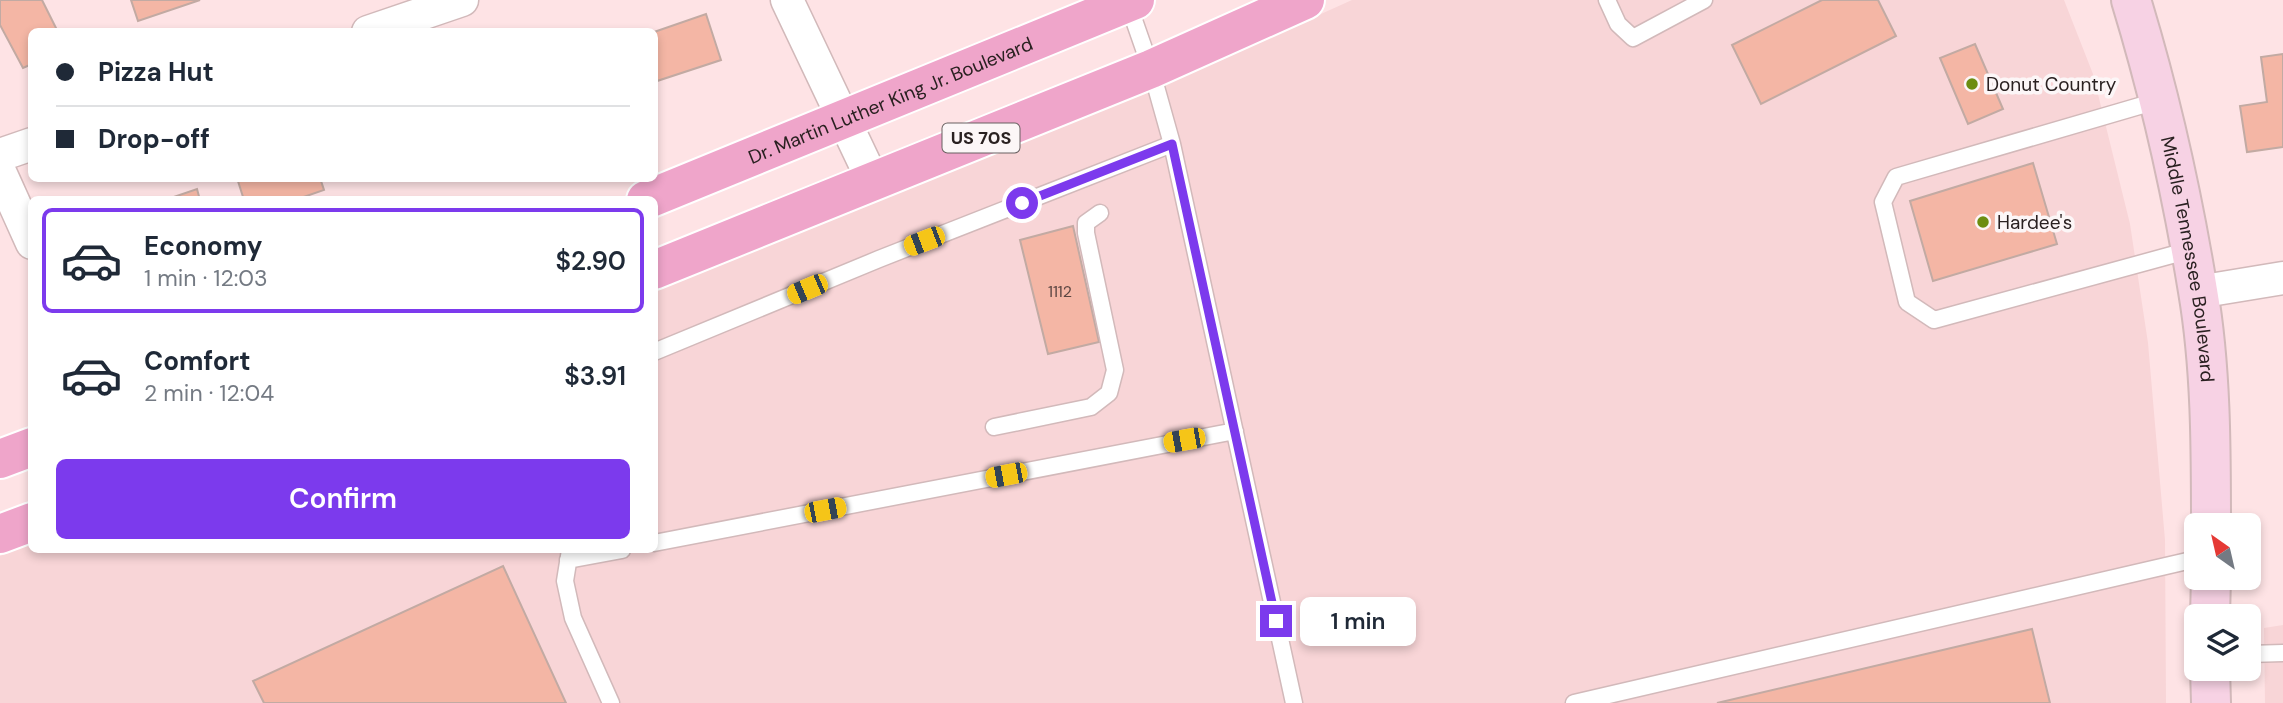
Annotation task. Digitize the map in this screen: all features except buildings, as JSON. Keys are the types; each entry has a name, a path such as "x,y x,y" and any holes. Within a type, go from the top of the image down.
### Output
{"main road":[{"name":"US 70S","path":"658,268 1151,69 1305,0"},
{"name":"Middle Tennessee Boulevard","path":"2131,0 2160,100 2199,292 2208,387 2211,513"},
{"name":"Dr. Martin Luther King Jr. Boulevard","path":"656,196 1132,2"},
{"path":"0,459 28,448"},
{"path":"0,534 28,524"},
{"path":"2210,681 2211,703"}],"street":[{"path":"380,28 462,0"},
{"path":"787,0 873,181"},
{"path":"0,155 28,145"},
{"path":"0,172 28,234"},
{"path":"2199,292 2283,278"}],"lane":[{"path":"1607,0 1618,24 1633,38 1704,0"},
{"path":"1132,2 1172,144 1294,703"},
{"path":"2160,100 1896,177 1883,202 1907,302 1934,320 2190,250"},
{"path":"658,350 879,259 1172,144"},
{"path":"994,427 1091,407 1109,393 1115,370 1086,233 1086,223 1100,213"},
{"path":"658,542 1235,431"},
{"path":"590,553 569,555 565,581 573,618 611,703"},
{"path":"1574,703 2184,562"},
{"path":"2261,654 2283,653"}],"shaded area":[{"path":"1352,0 2064,0 2093,74 2130,224 2148,343 2165,540 2166,703 0,703 0,556 28,545 28,553 658,553 658,290 1261,41"},
{"path":"2283,625 2283,703 2265,703 2264,628"}],"place":[{"name":"Donut Country","path":"1972,84"},
{"name":"Hardee's","path":"1983,222"}],"route":[{"path":"1022,203 1172,144 1276,621"}]}
